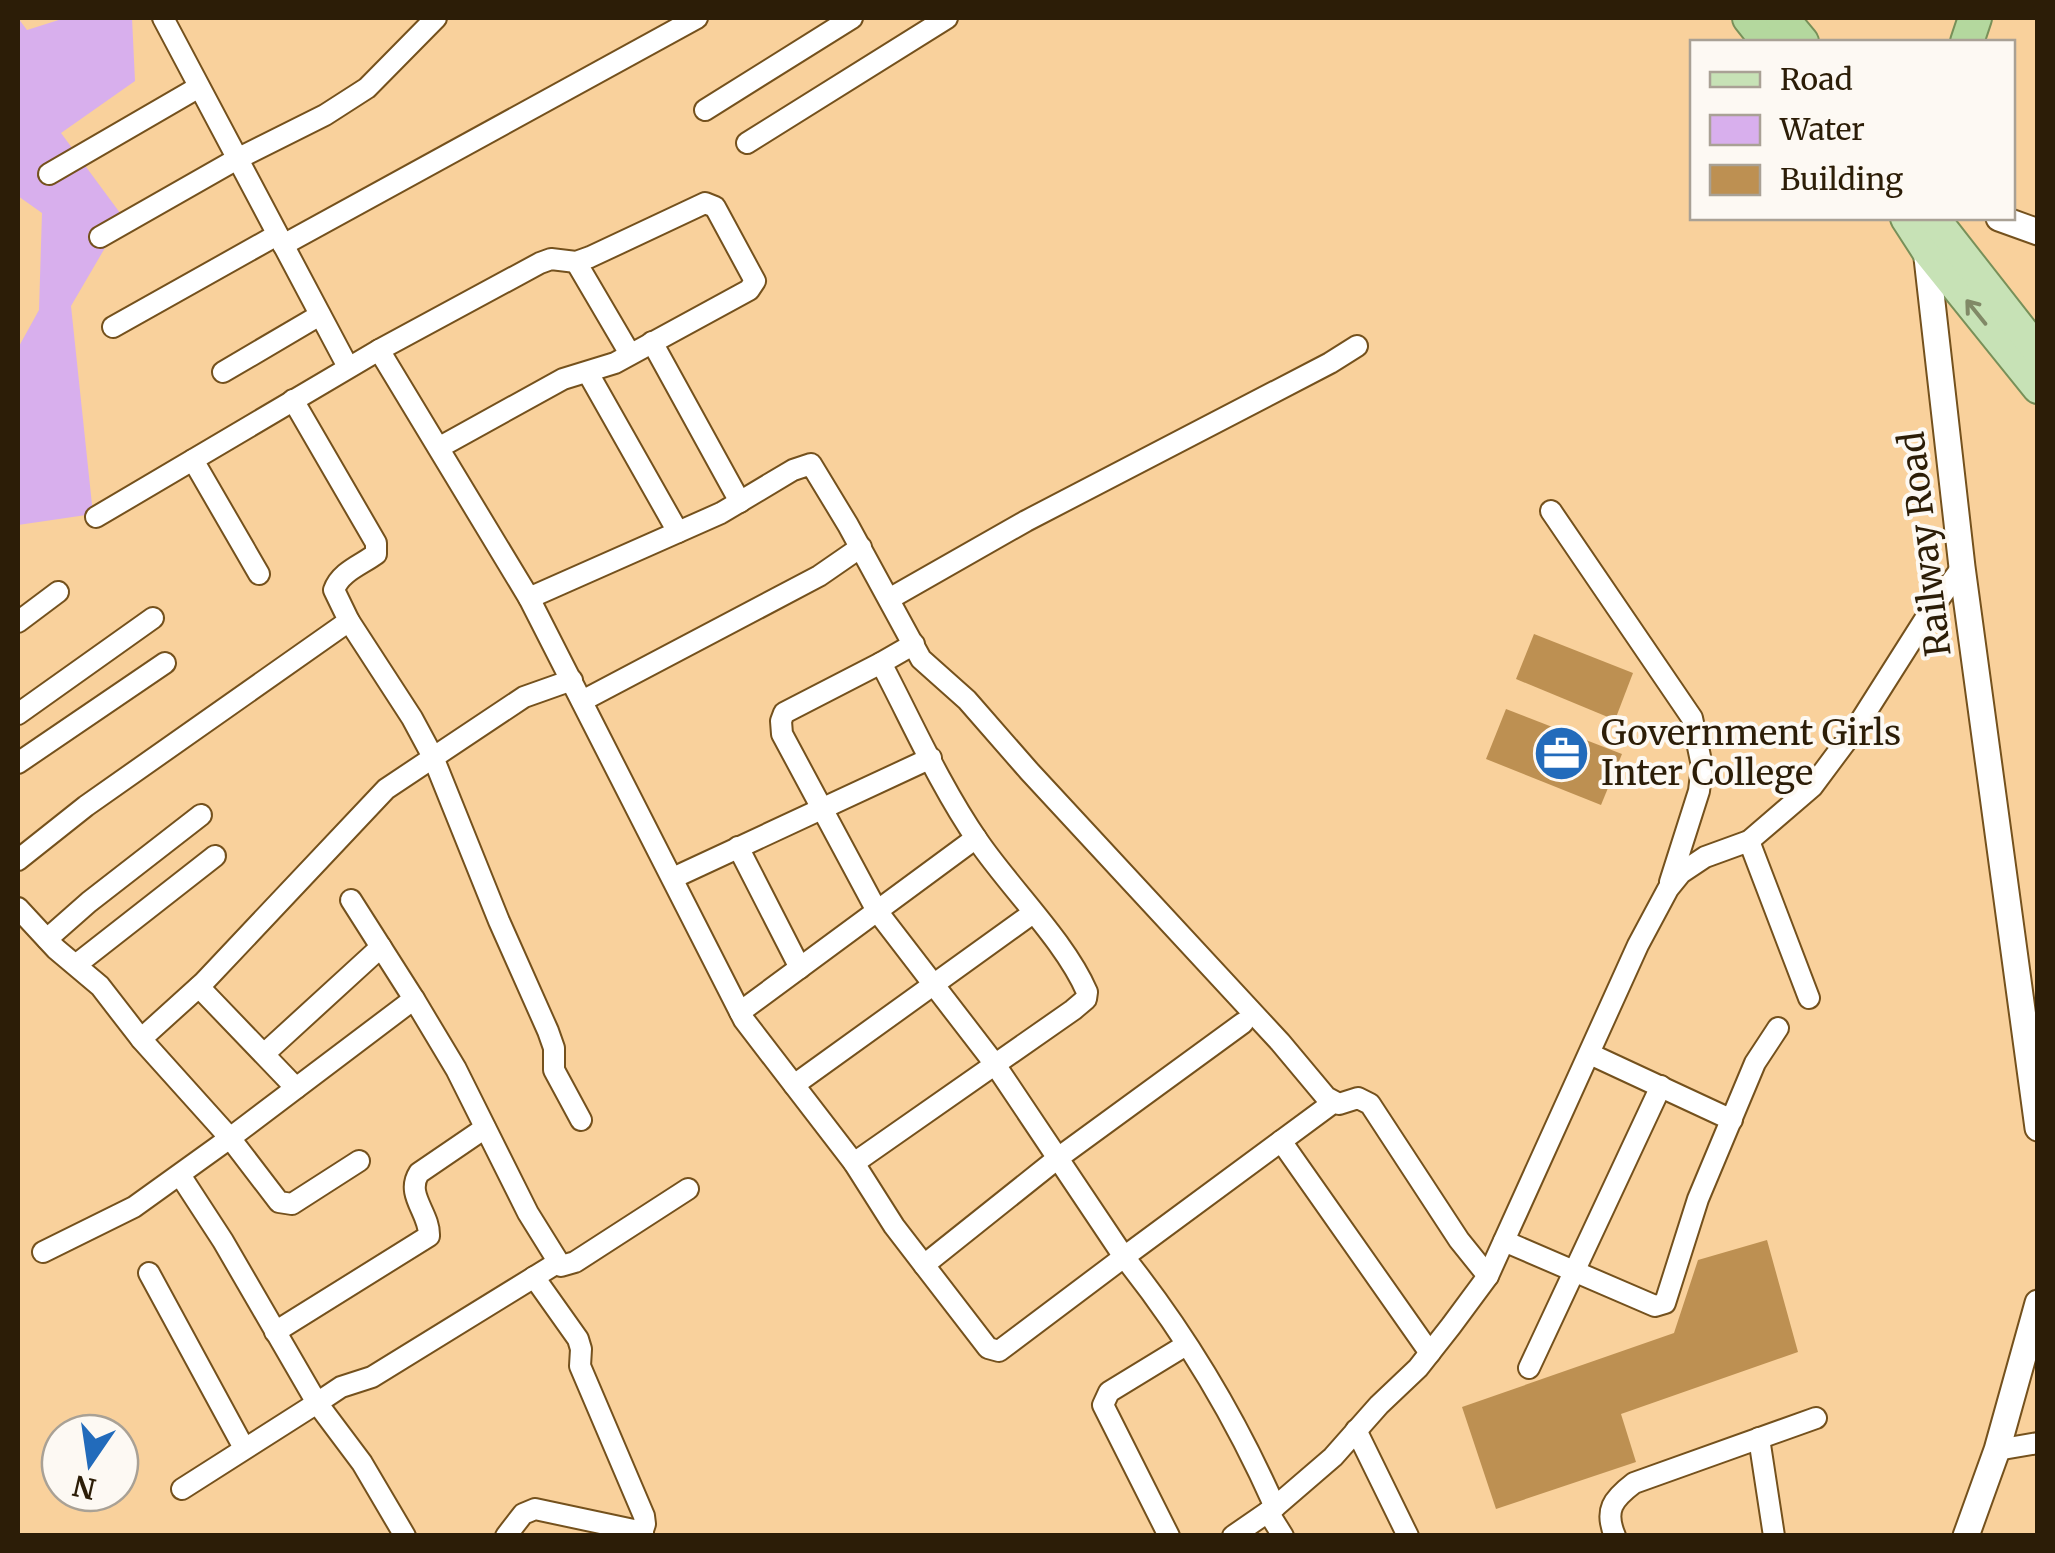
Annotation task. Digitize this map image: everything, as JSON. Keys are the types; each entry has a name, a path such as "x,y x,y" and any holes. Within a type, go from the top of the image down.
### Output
{"highway":[{"path":"1748,18 1766,40"},
{"path":"1782,18 1800,40"}],"main road":[{"path":"1907,220 1926,249 2038,388"},
{"path":"1936,220 2038,351"}],"street":[{"path":"163,18 348,367"},
{"path":"100,237 237,159 325,115 367,88 436,18"},
{"path":"113,327 697,18"},
{"path":"704,110 852,18"},
{"path":"747,143 946,18"},
{"path":"49,174 199,87"},
{"path":"96,517 348,367 540,263 552,259 576,262 705,202 715,207 755,285 630,354 588,373 576,372 562,378 440,447"},
{"path":"2005,220 2038,232"},
{"name":"Railway Road","path":"1926,249 1962,567 2038,1128"},
{"path":"576,262 630,354"},
{"path":"223,372 320,314"},
{"path":"652,342 740,502"},
{"path":"889,599 1357,346"},
{"path":"379,350 529,598 740,1012 854,1163 894,1226 988,1348 1000,1351 1334,1102 1348,1103 1358,1098 1370,1104 1459,1240 1488,1276"},
{"path":"588,373 678,532"},
{"path":"293,400 376,543 376,554 340,577 334,590 349,622 433,757 498,921 548,1031 554,1048 554,1070 581,1120"},
{"path":"193,460 259,574"},
{"path":"529,598 678,532 740,502 804,464 811,464 861,547 920,660 967,700 1334,1102"},
{"path":"1233,1536 1333,1457 1430,1354 1488,1276 1630,960 1668,889 1694,816 1702,766 1699,738 1682,699 1551,511"},
{"path":"582,701 819,576 861,547"},
{"path":"1668,889 1681,873 1705,857 1748,841 1812,787 1856,728 1962,567"},
{"path":"18,622 58,592"},
{"path":"18,714 152,618"},
{"path":"18,860 86,806 349,622"},
{"path":"914,644 784,712 782,734 877,911 994,1063 1124,1257 1161,1303 1254,1459 1282,1536"},
{"path":"18,764 165,663"},
{"path":"854,1163 1086,999 1084,986 954,805 882,663"},
{"path":"141,1039 198,987 386,788 524,698 572,680"},
{"path":"673,878 931,758"},
{"path":"47,939 201,815"},
{"path":"740,1012 976,838"},
{"path":"1748,841 1809,998"},
{"path":"738,847 800,968"},
{"path":"77,964 215,856"},
{"path":"351,900 456,1069 557,1263 565,1267 575,1262 688,1189"},
{"path":"18,908 100,986 141,1039 230,1138 278,1202 292,1204 359,1160"},
{"path":"794,1085 1033,913"},
{"path":"264,1054 381,947"},
{"path":"198,987 296,1088"},
{"path":"44,1252 100,1227 180,1175 414,999"},
{"path":"924,1264 1058,1158 1244,1023"},
{"path":"1504,1241 1655,1306 1665,1303 1698,1199 1756,1064 1778,1028"},
{"path":"1590,1054 1732,1120"},
{"path":"1529,1368 1661,1086"},
{"path":"275,1332 428,1236 414,1181 419,1172 485,1128"},
{"path":"1281,1141 1430,1354"},
{"path":"180,1175 317,1403 362,1462 405,1536"},
{"path":"182,1489 341,1386 372,1377 557,1263"},
{"path":"149,1273 244,1448"},
{"path":"506,1536 523,1514 535,1509 642,1534 644,1516 580,1366 578,1339 534,1277"},
{"path":"1966,1536 1997,1450 2038,1303"},
{"path":"1169,1536 1103,1406 1109,1392 1186,1345"},
{"path":"1615,1536 1610,1508 1617,1496 1634,1483 1816,1418"},
{"path":"1356,1430 1408,1536"},
{"path":"1760,1438 1774,1536"},
{"path":"1997,1450 2038,1443"}],"water":[{"path":"18,18 27,30 65,18 132,18 135,81 61,133 123,217 71,306 93,514 18,525 18,348 39,310 42,213 18,196"}],"building":[{"path":"1534,634 1633,673 1615,720 1516,679"},
{"path":"1506,709 1622,754 1601,805 1486,759"},
{"path":"1767,1240 1798,1352 1621,1414 1636,1462 1496,1509 1462,1407 1674,1333 1698,1260"}],"place":[{"name":"Government Girls Inter College","path":"1562,753"}]}
